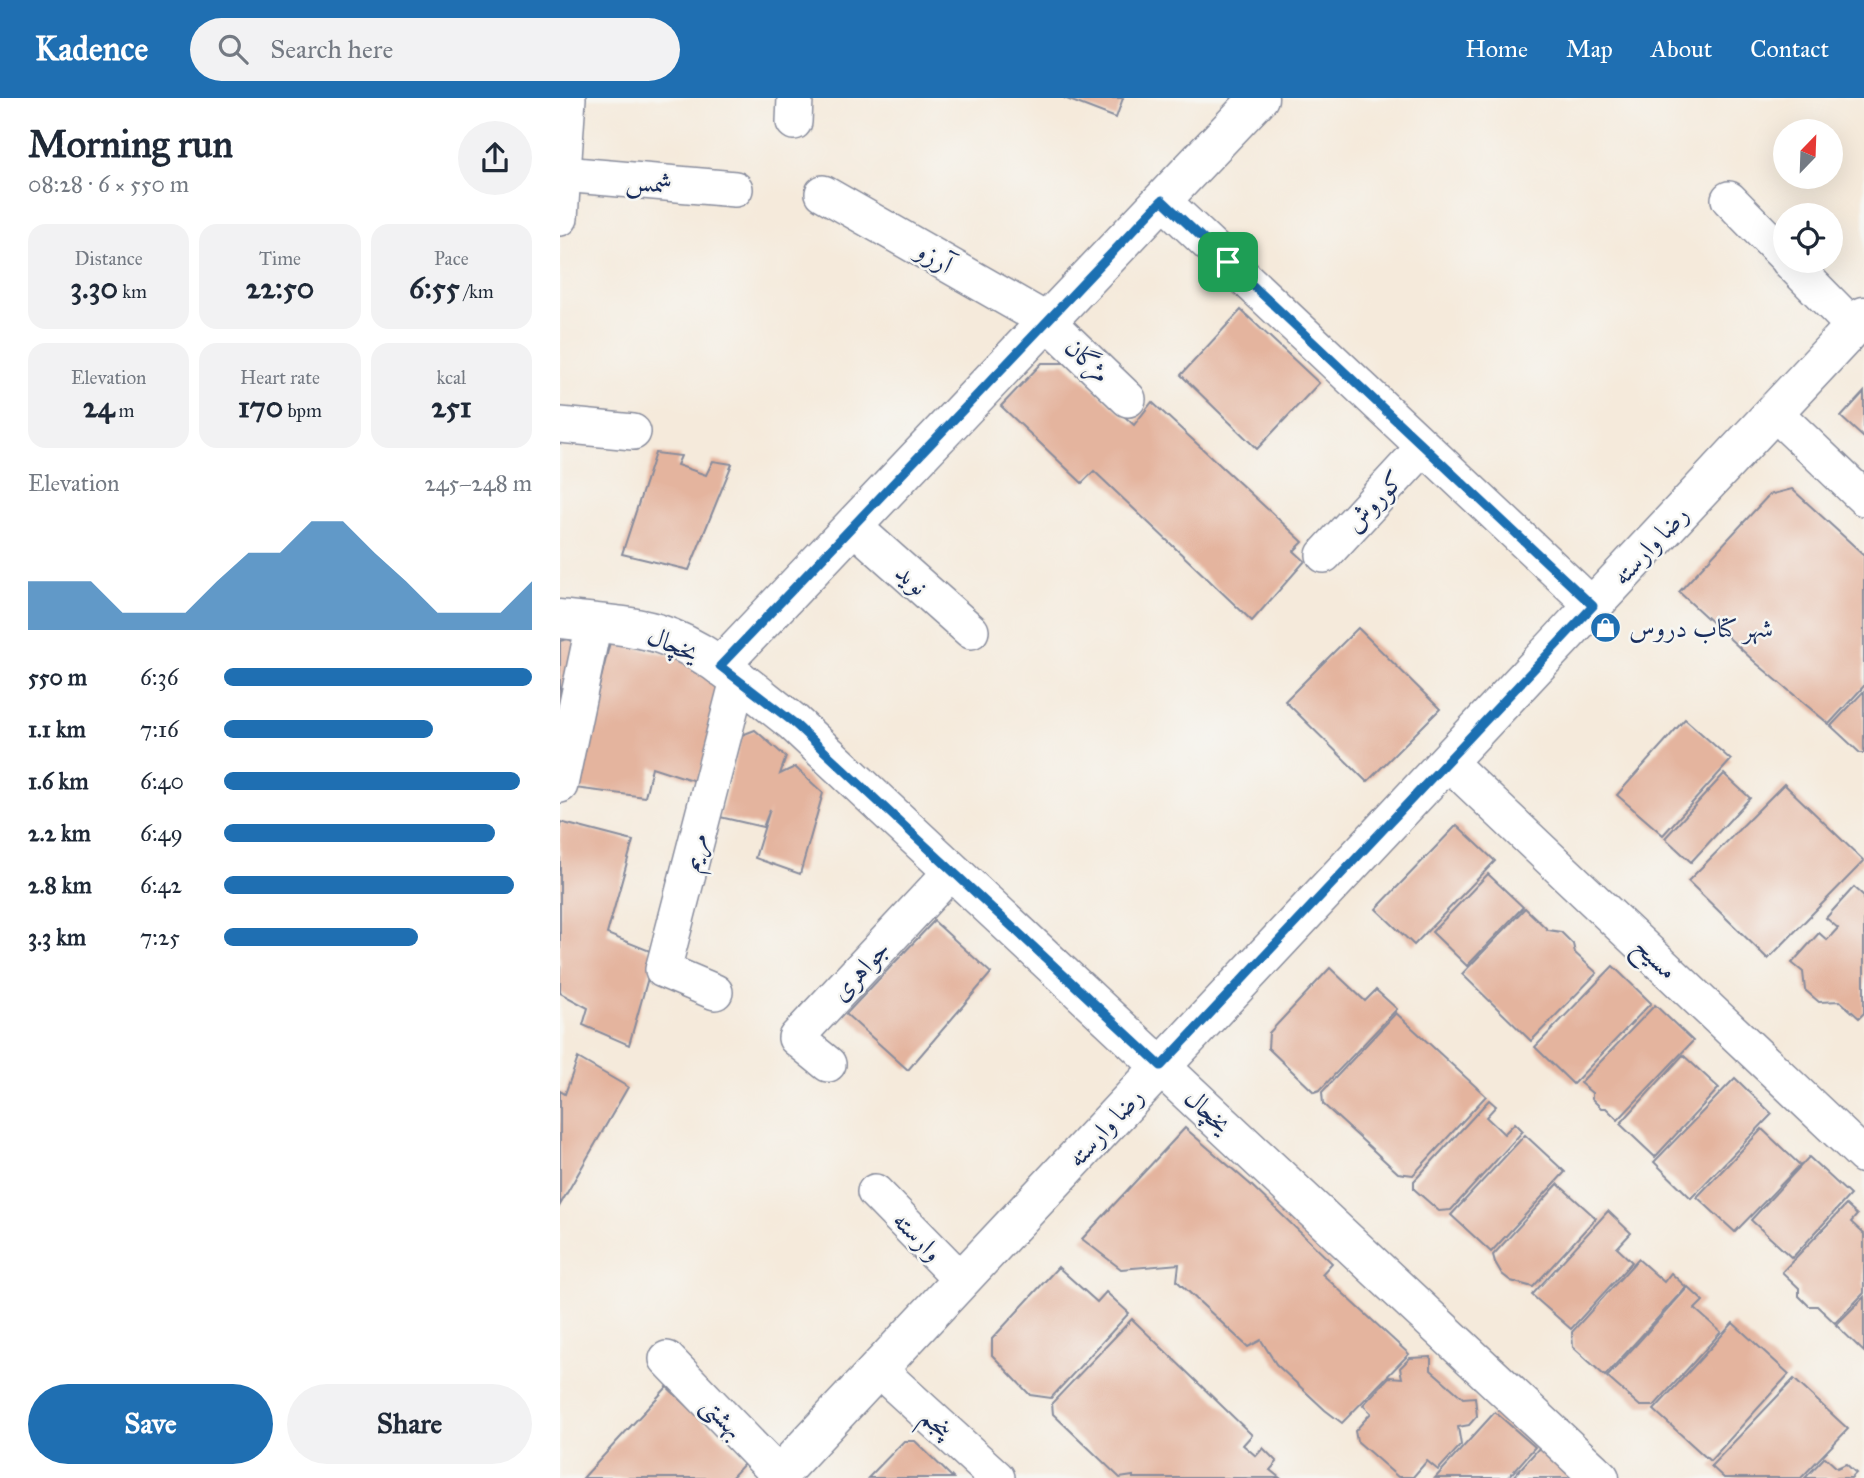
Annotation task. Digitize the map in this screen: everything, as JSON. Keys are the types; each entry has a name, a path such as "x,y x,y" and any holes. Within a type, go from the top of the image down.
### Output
{"street":[{"path":"560,218 568,98"},
{"path":"729,673 853,526 1259,98"},
{"name":"شمس","path":"563,174 734,189"},
{"name":"آرزو","path":"823,193 1047,321"},
{"path":"1729,199 1773,244"},
{"path":"1162,200 1593,606"},
{"path":"1803,273 1859,321"},
{"name":"مژگان","path":"1047,321 1128,399"},
{"name":"رضا وارسته","path":"777,1477 1859,321"},
{"path":"1774,412 1864,498"},
{"path":"560,425 633,432"},
{"name":"کوروش","path":"1324,555 1424,447"},
{"name":"نوید","path":"853,526 971,631"},
{"path":"560,785 577,621"},
{"name":"یخچال","path":"577,621 655,632 681,642 729,673 793,722 1600,1478"},
{"name":"مریم","path":"715,992 663,970 729,673"},
{"name":"مسیح","path":"1447,761 1864,1156"},
{"name":"جواهری","path":"828,1064 796,1038 952,871"},
{"name":"وارسته","path":"875,1192 961,1280"},
{"name":"بهشتی","path":"667,1359 777,1477"},
{"name":"پنجم","path":"878,1368 996,1478"}],"building":[{"path":"1064,98 1123,98 1116,118"},
{"path":"1241,310 1319,383 1257,449 1181,375"},
{"path":"1042,363 1065,363 1134,425 1152,402 1303,542 1294,551 1305,561 1252,621 1094,471 1082,483 1001,406"},
{"path":"1864,392 1864,438 1841,417"},
{"path":"655,453 681,456 677,465 706,475 713,461 732,464 689,570 622,554"},
{"path":"1792,489 1864,555 1864,686 1829,724 1756,663 1679,592 1769,495"},
{"path":"1358,628 1440,709 1367,782 1285,701"},
{"path":"568,639 576,642 560,723 560,641"},
{"path":"610,642 679,657 724,691 698,782 652,767 645,797 574,788"},
{"path":"1864,691 1864,753 1860,753 1831,726"},
{"path":"1685,719 1731,760 1663,835 1617,795"},
{"path":"755,730 786,757 780,774 795,767 823,793 800,874 755,858 770,809 763,827 720,817 742,735"},
{"path":"1724,774 1750,798 1691,862 1665,838"},
{"path":"1784,784 1864,861 1768,959 1688,881"},
{"path":"560,822 633,841 607,934 655,953 629,1045 583,1025 588,1008 560,993"},
{"path":"1457,825 1495,861 1414,945 1376,909"},
{"path":"1488,874 1523,907 1467,966 1432,932"},
{"path":"1854,887 1864,896 1864,1013 1859,1018 1840,1001 1819,1002 1805,990 1803,972 1792,963 1819,933 1827,940 1838,928 1826,918"},
{"path":"1525,908 1548,930 1561,932 1573,944 1575,953 1597,973 1531,1041 1462,974"},
{"path":"934,921 991,973 908,1070 846,1014"},
{"path":"1613,966 1651,1003 1573,1084 1535,1047"},
{"path":"1330,968 1365,1001 1376,990 1397,1009 1320,1090 1314,1092 1268,1048 1269,1033"},
{"path":"1655,1005 1693,1041 1618,1120 1606,1108 1601,1108 1592,1099 1592,1093 1580,1083"},
{"path":"1396,1013 1486,1096 1413,1175 1398,1173 1323,1104 1322,1092"},
{"path":"1683,1055 1719,1088 1655,1157 1620,1124"},
{"path":"578,1058 628,1087 560,1205 560,1091 565,1094"},
{"path":"1735,1078 1772,1114 1691,1198 1654,1162"},
{"path":"1489,1100 1496,1106 1486,1117 1504,1134 1515,1123 1523,1131 1451,1210 1439,1211 1414,1189 1414,1181"},
{"path":"1185,1128 1251,1185 1332,1263 1322,1274 1409,1354 1342,1423 1276,1364 1261,1340 1248,1347 1177,1281 1179,1264 1121,1269 1082,1239"},
{"path":"1762,1129 1800,1165 1735,1232 1697,1197"},
{"path":"1525,1135 1565,1172 1491,1252 1451,1215"},
{"path":"1809,1157 1850,1195 1792,1258 1751,1220"},
{"path":"1558,1184 1596,1218 1533,1287 1511,1281 1502,1274 1493,1255"},
{"path":"1846,1205 1857,1215 1851,1222 1864,1234 1864,1293 1835,1323 1817,1306 1809,1306 1799,1296 1799,1288 1782,1272"},
{"path":"1608,1211 1631,1233 1617,1248 1632,1262 1571,1329 1532,1295"},
{"path":"1638,1259 1664,1282 1671,1273 1686,1287 1605,1376 1573,1347 1572,1332"},
{"path":"1058,1267 1097,1302 1106,1292 1129,1313 1051,1398 1030,1395 992,1355 992,1339"},
{"path":"1688,1287 1703,1301 1695,1309 1721,1332 1654,1406 1640,1406 1607,1377"},
{"path":"1864,1297 1864,1352 1836,1325"},
{"path":"1132,1319 1252,1435 1243,1445 1256,1456 1263,1448 1277,1462 1270,1470 1280,1478 1120,1478 1053,1414 1052,1403"},
{"path":"1733,1323 1789,1374 1710,1461 1654,1410"},
{"path":"1431,1357 1431,1370 1463,1398 1475,1397 1477,1416 1469,1425 1458,1427 1461,1445 1438,1470 1427,1461 1413,1477 1398,1477 1357,1441 1355,1431 1371,1413 1363,1405 1389,1377 1402,1378 1400,1368 1410,1358"},
{"path":"1794,1379 1848,1429 1801,1478 1724,1478 1711,1466"},
{"path":"667,1387 747,1461 731,1478 583,1478"},
{"path":"1495,1412 1535,1447 1508,1478 1435,1478"},
{"path":"904,1441 915,1441 953,1478 868,1478"},
{"path":"1541,1446 1575,1478 1512,1478"},
{"path":"1825,1457 1837,1468 1846,1464 1856,1473 1851,1478 1805,1478"}],"place":[{"name":"شهر کتاب دروس","path":"1606,628"}],"route":[{"path":"1162,200 1228,262 1593,606 1161,1066 793,722 720,666 1162,200"}]}
